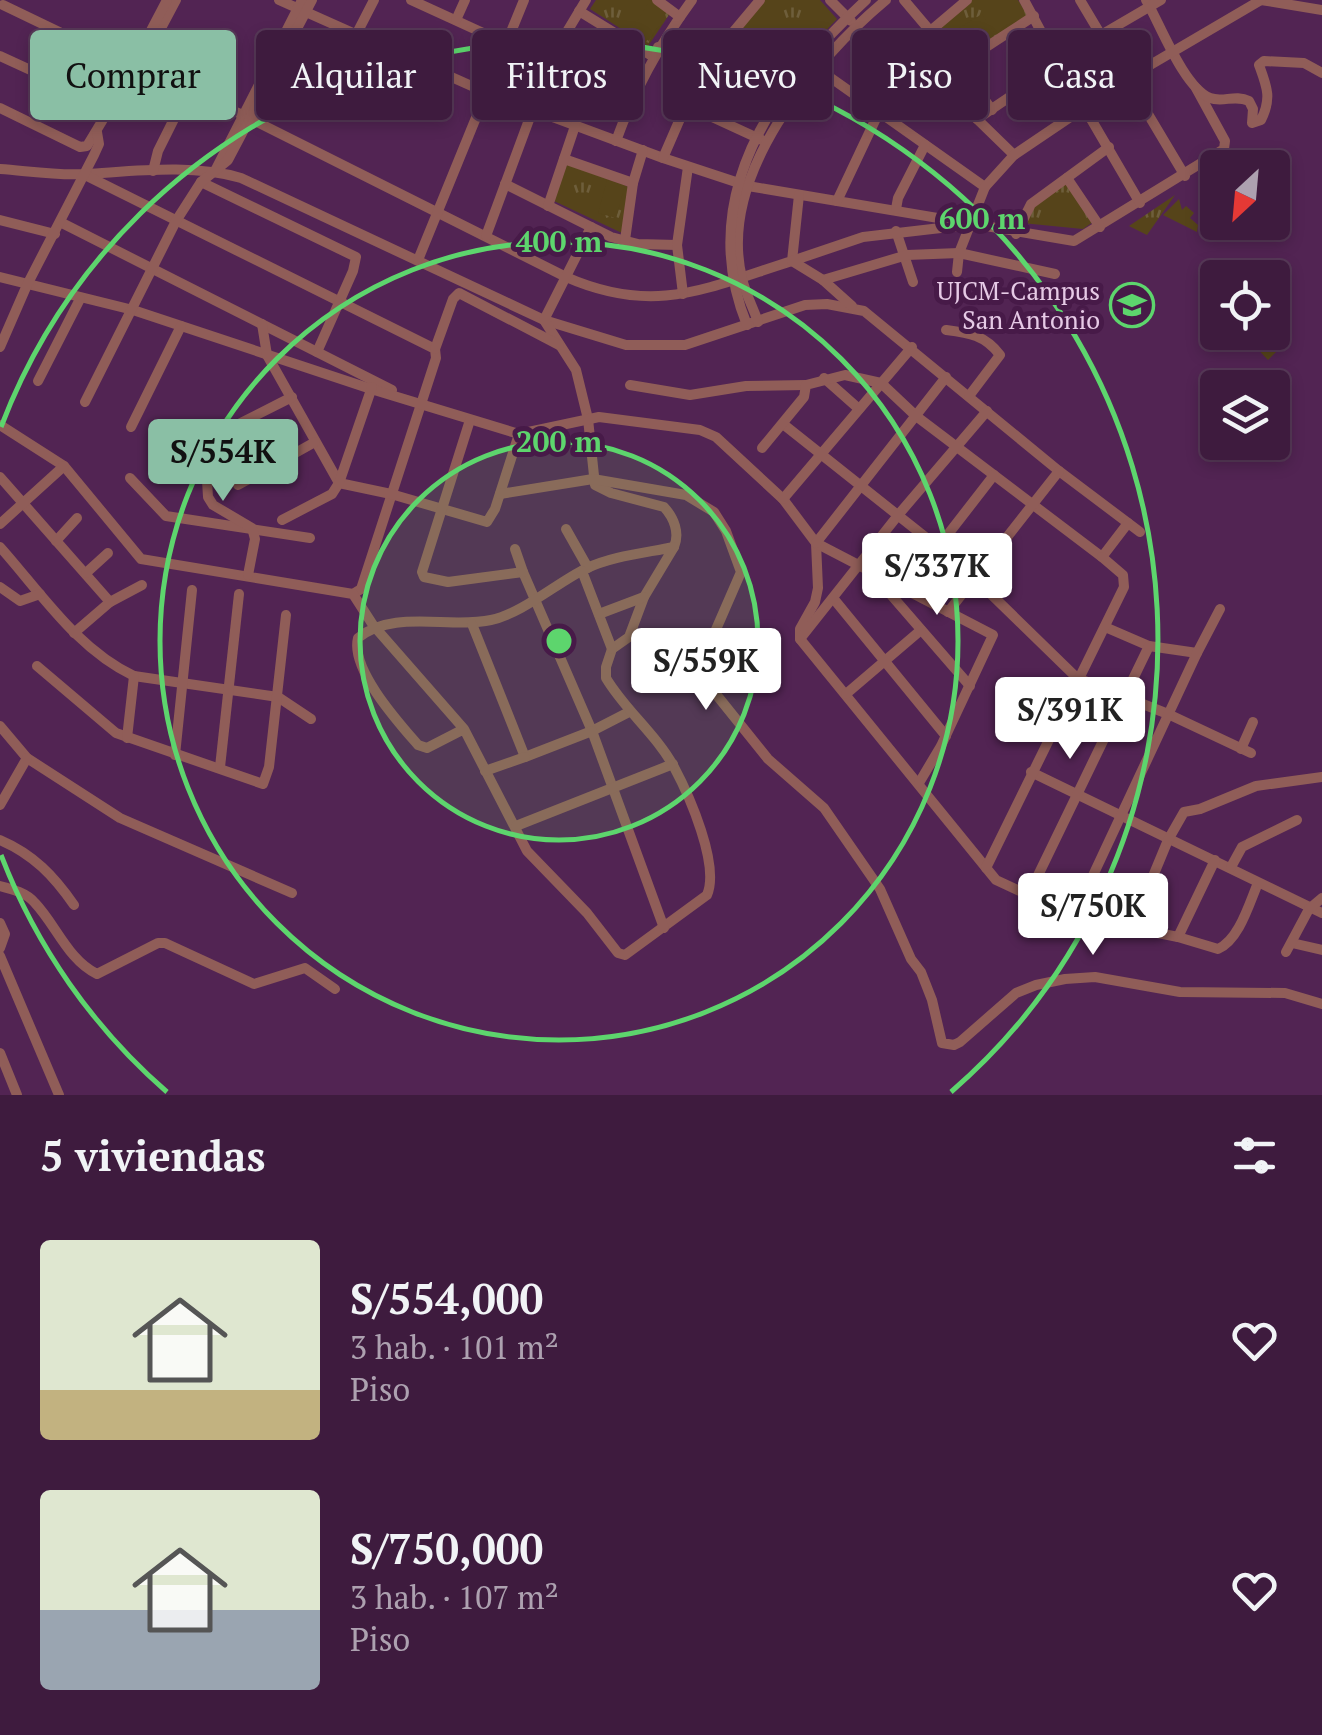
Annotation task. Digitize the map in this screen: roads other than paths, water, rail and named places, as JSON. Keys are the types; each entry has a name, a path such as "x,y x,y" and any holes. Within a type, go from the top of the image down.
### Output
{"street":[{"path":"151,30 166,0"},
{"path":"160,30 176,0"},
{"path":"278,0 302,7 346,30"},
{"path":"85,402 176,221 201,182 215,171 302,7 312,0"},
{"path":"359,30 374,0"},
{"path":"411,0 477,30"},
{"path":"456,20 465,0"},
{"path":"511,30 524,0"},
{"path":"568,30 586,0"},
{"path":"657,0 680,17"},
{"path":"643,74 692,0"},
{"path":"735,30 759,0"},
{"path":"830,0 856,12"},
{"path":"832,41 856,12 886,0"},
{"path":"904,0 930,30"},
{"path":"934,30 967,0"},
{"path":"1024,0 1041,30"},
{"path":"1080,0 1098,30"},
{"path":"1109,30 1161,0"},
{"path":"1151,64 1261,0 1322,10"},
{"path":"560,120 742,184 896,209 1016,234 1080,240 1221,153 1226,145 1148,4"},
{"path":"3,5 55,30"},
{"path":"579,11 663,55"},
{"path":"988,46 1034,16"},
{"path":"0,56 30,70"},
{"path":"1196,88 1211,98 1244,98 1252,104 1250,120 1255,123 1264,115 1269,97 1260,66 1264,61 1304,62 1322,73"},
{"path":"988,112 1008,99"},
{"path":"988,104 992,110"},
{"path":"0,108 80,147 87,146 103,120"},
{"path":"236,112 566,277 602,291 637,298 683,294 863,237 969,225"},
{"path":"1151,118 1185,176"},
{"path":"153,171 174,120"},
{"path":"418,260 474,120"},
{"path":"486,236 528,120"},
{"path":"616,140 623,120"},
{"path":"663,158 679,120"},
{"path":"719,120 762,140"},
{"path":"753,323 737,278 742,184 771,120"},
{"path":"762,140 777,120"},
{"path":"837,201 875,120"},
{"path":"890,120 985,187"},
{"path":"977,120 1014,155"},
{"path":"957,272 959,254 985,187 1014,155 1065,120"},
{"path":"1092,120 1140,203"},
{"path":"548,206 575,126"},
{"path":"0,348 98,144 96,131"},
{"path":"896,209 926,145"},
{"path":"1016,234 1031,204 1109,147"},
{"path":"625,240 643,150"},
{"path":"564,159 634,183"},
{"path":"683,294 677,245 688,167"},
{"path":"0,169 84,174 112,170 215,171 242,178 544,320 626,346 685,344 805,304 852,306"},
{"path":"84,174 436,349"},
{"path":"1067,178 1100,227"},
{"path":"201,182 354,254 353,272 318,352"},
{"path":"505,184 625,240 677,245"},
{"path":"792,261 799,195"},
{"path":"0,220 55,234"},
{"path":"62,223 318,352 372,385"},
{"path":"544,320 592,227"},
{"path":"896,231 913,282"},
{"path":"823,280 906,255 959,254 1054,274"},
{"path":"792,261 912,348 1140,532"},
{"path":"0,276 133,310 520,434 599,417 700,430 716,437 783,499 816,542 993,634 919,784"},
{"path":"0,425 64,466 141,559 353,594 361,589 453,299 459,293 564,348"},
{"path":"38,381 80,299"},
{"path":"353,594 374,625 464,729 528,850 618,953 625,955 701,901 711,886 708,856 673,764 606,678 612,649 629,637 644,597 678,538 664,507 595,485 588,419 576,370 544,320"},
{"path":"262,324 267,355 339,483 487,522 520,434"},
{"path":"131,428 181,326"},
{"path":"946,330 974,334 992,344 1000,355 968,396"},
{"path":"783,499 912,348"},
{"path":"630,385 690,395 746,386 806,385 824,378 857,375 881,383 916,416 1125,578 1105,627 986,868"},
{"path":"946,377 816,542 816,602 800,628 800,639 996,880 1074,916 1218,949 1226,946 1258,884"},
{"path":"824,378 859,408"},
{"path":"282,520 332,494 372,385"},
{"path":"762,448 804,397 806,385"},
{"path":"252,528 213,505 208,496 206,448 194,435 197,431 214,436 292,397"},
{"path":"800,639 987,411"},
{"path":"470,420 422,572 424,577 448,582 523,572"},
{"path":"783,424 938,546 1077,678 1168,714 1246,751 1254,722"},
{"path":"238,485 314,442"},
{"path":"0,524 64,466"},
{"path":"948,612 1059,470"},
{"path":"904,591 994,475"},
{"path":"0,477 110,602"},
{"path":"130,478 166,516 310,538"},
{"path":"500,494 592,479 686,495 714,512 726,531 741,572 704,656 715,692 768,759 824,808 880,889 921,972 942,1042 960,1042 1016,993 1065,980 1095,978 1180,992 1285,993 1322,1004"},
{"path":"56,541 76,518"},
{"path":"1102,557 1128,523"},
{"path":"248,575 254,540 252,528"},
{"path":"566,529 585,569 612,649"},
{"path":"0,547 74,633 113,666 134,676 278,697 312,719"},
{"path":"464,729 426,748 418,745 376,692 356,652 358,638 374,625 472,624 499,619 585,569 612,559 674,547"},
{"path":"515,549 592,731 664,928"},
{"path":"86,573 108,553"},
{"path":"874,575 970,686"},
{"path":"74,633 110,602 142,585"},
{"path":"0,586 20,602 40,594"},
{"path":"174,755 192,590"},
{"path":"220,767 239,594"},
{"path":"599,614 644,597"},
{"path":"833,598 946,736"},
{"path":"1074,916 1220,609"},
{"path":"37,666 86,711 128,738 264,784 270,767 286,615"},
{"path":"472,624 525,757"},
{"path":"1105,627 1149,646 1196,653"},
{"path":"846,694 921,630"},
{"path":"1028,896 1149,646"},
{"path":"128,738 134,676"},
{"path":"486,770 592,731 629,712"},
{"path":"0,726 26,758 120,818 292,894"},
{"path":"0,805 26,758"},
{"path":"516,826 673,764"},
{"path":"1031,772 1322,913"},
{"path":"1132,927 1168,840 1184,812 1256,786 1322,777"},
{"path":"1231,868 1242,847 1297,820"},
{"path":"0,840 17,847 45,868 74,905"},
{"path":"1178,937 1215,860"},
{"path":"0,886 34,900 58,936 86,968 97,974 165,943 254,984 305,968 334,989"},
{"path":"1322,898 1309,909 1289,947 1322,950"},
{"path":"0,922 5,934 0,948"},
{"path":"0,956 59,1095"},
{"path":"0,1053 17,1095"}],"place":[{"name":"UJCM-Campus San Antonio","path":"1132,305"}]}
